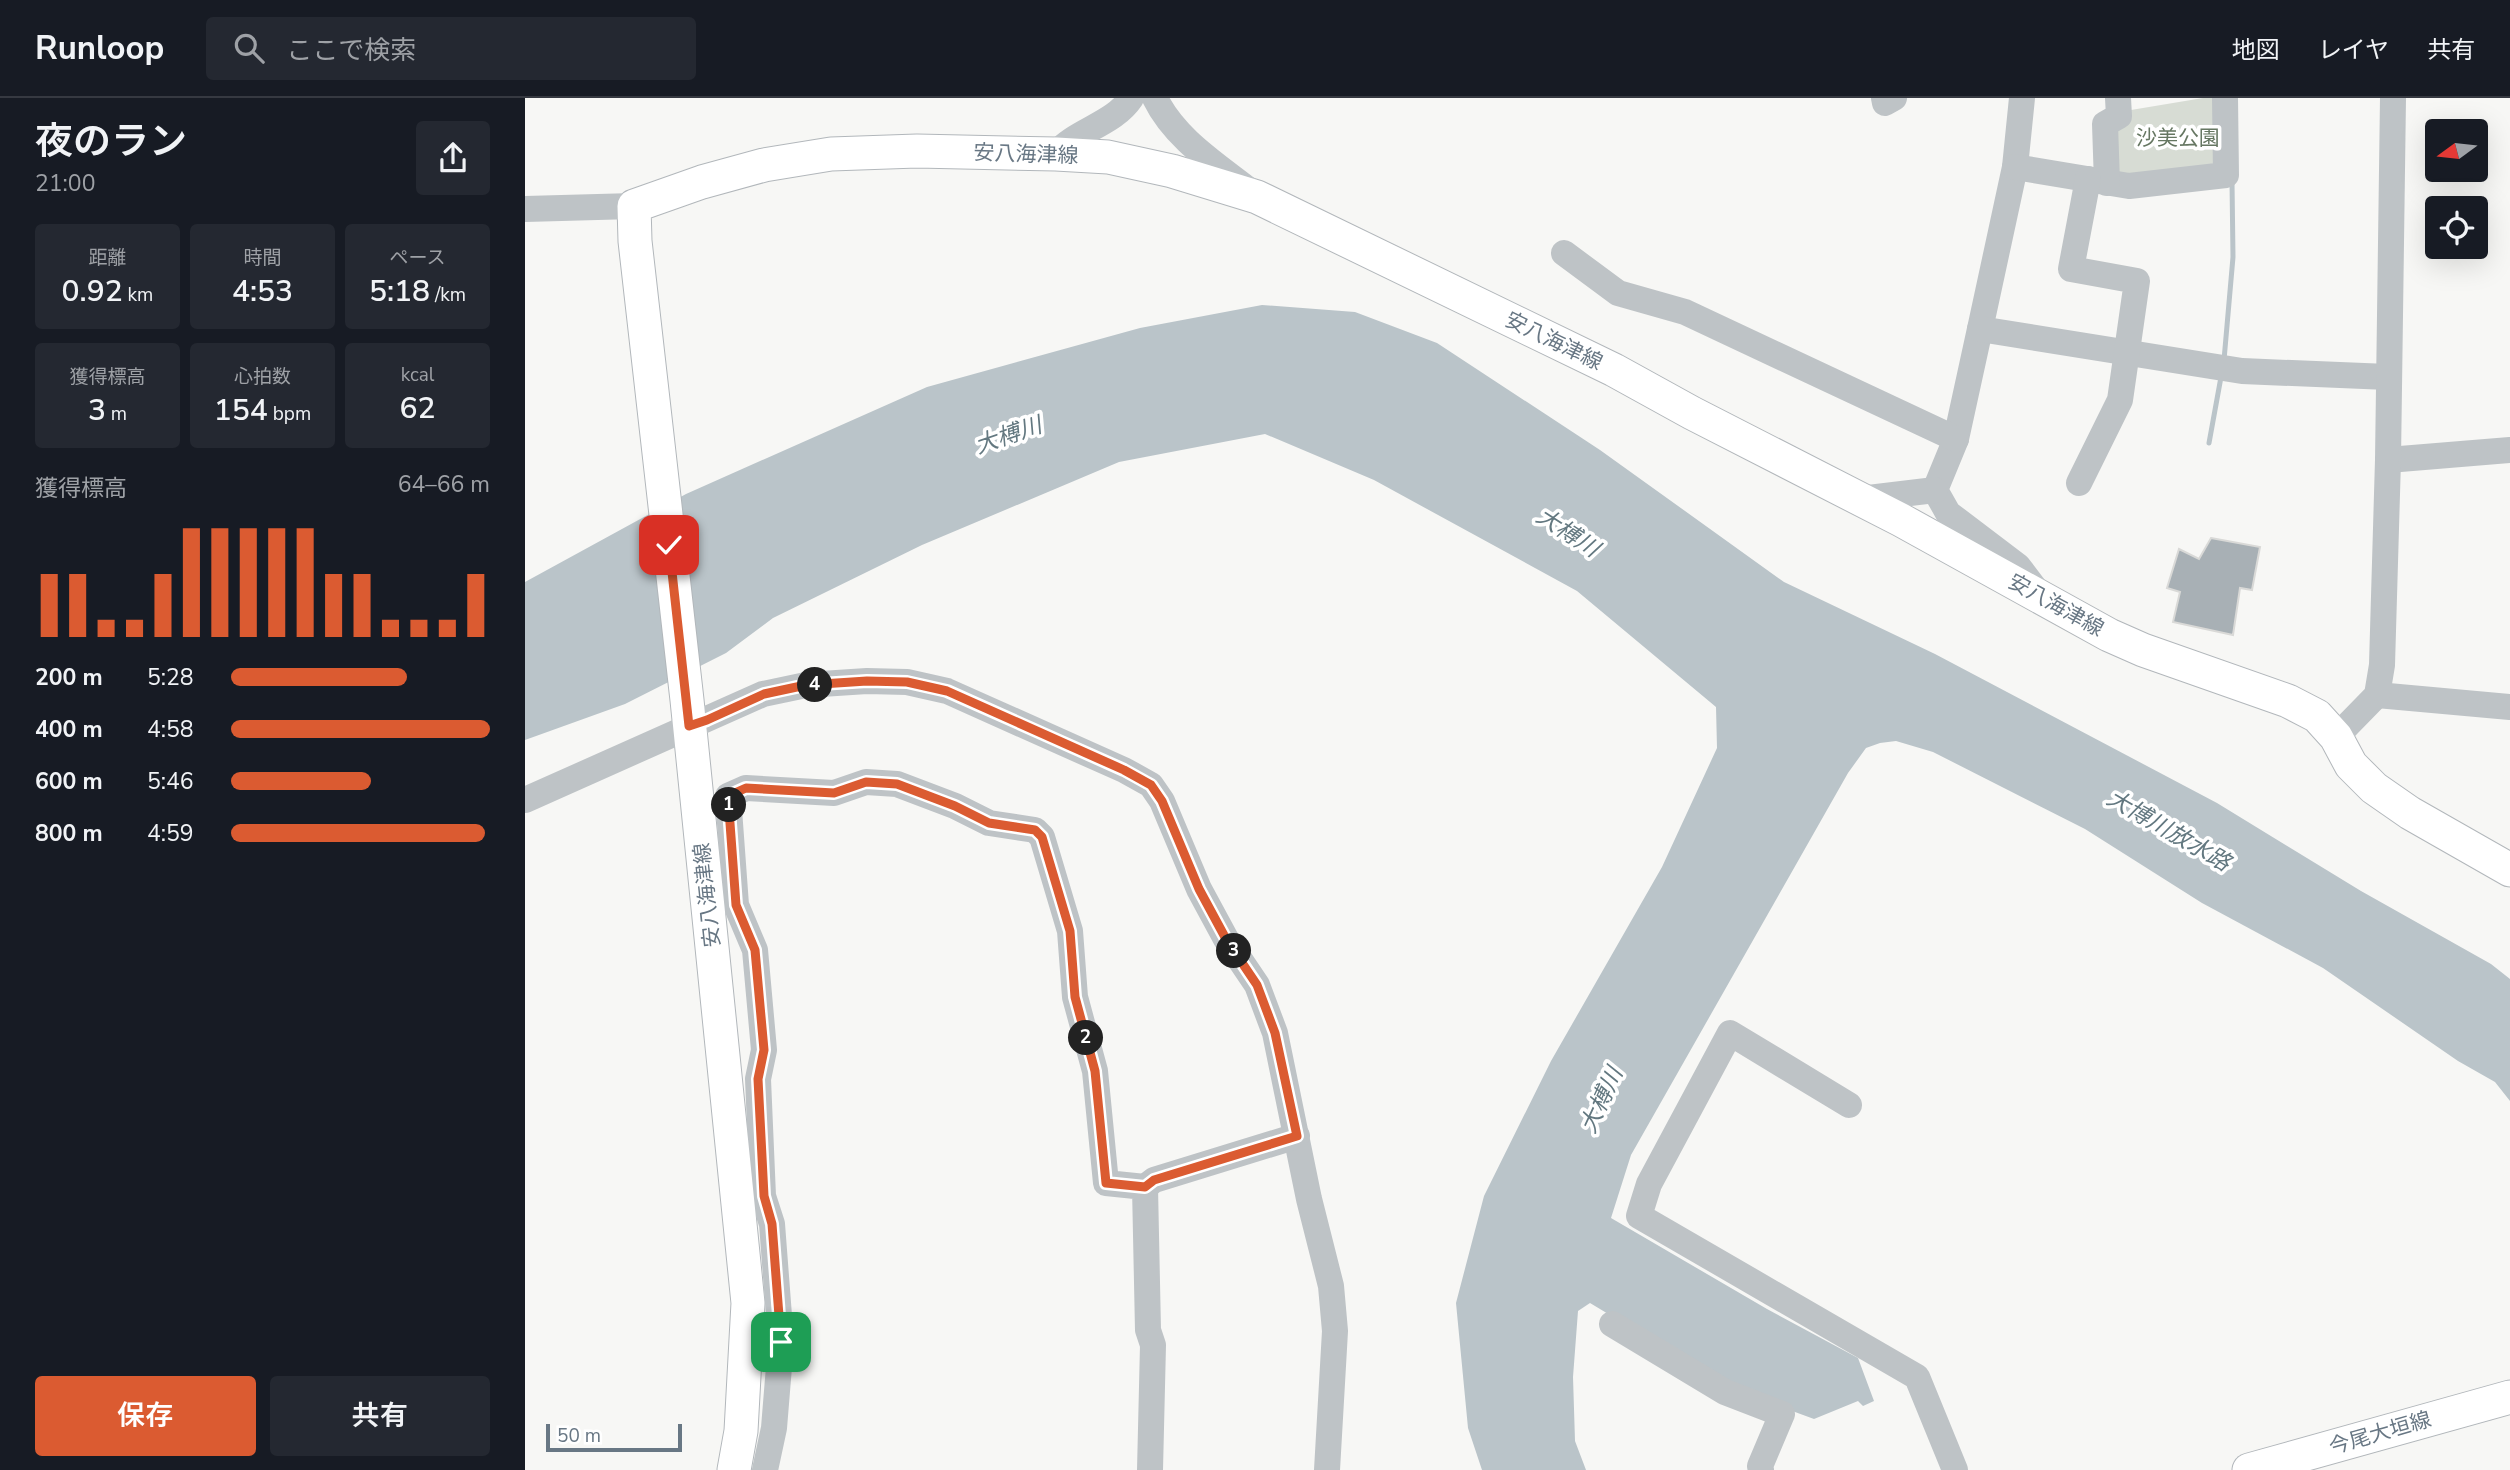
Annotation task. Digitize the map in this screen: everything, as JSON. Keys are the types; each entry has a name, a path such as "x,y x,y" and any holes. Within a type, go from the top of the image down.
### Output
{"main road":[{"name":"安八海津線","path":"734,1470 741,1431 748,1303 688,713 635,241 634,206 702,182 831,154 917,150 1108,157 1172,171 1257,197 1615,370 1692,413 1860,499 2109,635 2143,650 2288,701 2317,716 2336,737 2351,765 2374,788 2410,813 2510,870"},
{"name":"今尾大垣線","path":"2249,1470 2510,1397"}],"street":[{"path":"1056,154 1065,144 1123,110 1131,98"},
{"path":"1155,98 1163,114 1182,136 1257,197"},
{"path":"1884,98 1885,103 1894,98"},
{"path":"1934,490 1956,439 2015,167 2022,98"},
{"path":"2079,483 2120,400 2137,281 2070,270 2098,181 2105,124 2119,116 2118,98"},
{"path":"2015,167 2129,186 2227,175 2225,98"},
{"path":"2336,737 2377,695 2382,665 2393,98"},
{"path":"525,209 634,206"},
{"path":"1564,253 1618,293 1685,312 1956,439"},
{"path":"1980,329 2242,371 2388,377"},
{"path":"2388,460 2510,450"},
{"path":"1860,499 1934,490"},
{"path":"1934,490 1948,513 2018,565 2041,597"},
{"path":"525,800 567,783 688,713 707,720 764,694 806,685 867,681 907,682 947,691 1124,770 1151,785 1162,801 1205,899 1226,939 1257,985 1275,1033 1331,1286 1335,1331 1327,1470"},
{"path":"2377,695 2510,707"},
{"path":"765,1470 774,1428 781,1342 772,1224 764,1196 758,1079 764,1050 755,950 736,905 728,796 746,788 834,793 866,782 897,784 955,806 989,823 1035,830 1042,837 1070,931 1075,997 1095,1071 1106,1183 1145,1187 1154,1180 1297,1136"},
{"path":"1849,1105 1730,1033 1649,1185 1639,1216 1917,1377 1955,1470"},
{"path":"1145,1187 1148,1331 1153,1345 1150,1470"},
{"path":"1612,1324 1725,1392 1782,1414 1760,1466 1761,1470"}],"green space":[{"name":"沙美公園","path":"2216,98 2217,170 2114,177 2110,128 2131,110"}],"water":[{"path":"1262,305 1355,312 1437,343 1600,450 1784,582 1935,654 2217,803 2361,891 2491,964 2510,979 2510,1101 2495,1082 2458,1061 2323,968 2202,903 2085,829 1933,752 1896,741 1866,748 1848,773 1631,1155 1611,1218 1767,1309 1858,1358 1874,1401 1863,1406 1858,1401 1814,1419 1733,1389 1590,1303 1578,1311 1573,1377 1575,1441 1586,1470 1482,1470 1468,1428 1456,1303 1484,1196 1551,1061 1662,867 1717,748 1716,707 1577,591 1374,480 1265,434 1119,462 922,545 773,618 726,653 625,704 525,740 525,582 686,494 927,387 1140,328"}],"building":[{"path":"2211,538 2260,547 2252,590 2240,588 2233,635 2173,622 2180,592 2167,588 2179,549 2199,559"}],"waterway":[{"path":"2224,360 2233,257 2232,182"},
{"path":"2209,443 2221,377"}],"route":[{"path":"669,545 689,726 764,694 806,685 867,681 907,682 947,691 1124,770 1151,785 1162,801 1199,889 1226,939 1257,985 1275,1033 1297,1136 1154,1180 1145,1187 1106,1183 1095,1071 1075,997 1070,931 1042,837 1035,830 989,823 955,806 897,784 866,782 834,793 746,788 728,796 736,905 755,950 764,1050 758,1079 764,1196 772,1224 781,1342"}],"water label":[{"name":"大榑川","path":"1008,435"},
{"name":"大榑川","path":"1568,532"},
{"name":"大博川放水路","path":"2169,830"},
{"name":"大榑川","path":"1601,1100"}]}
